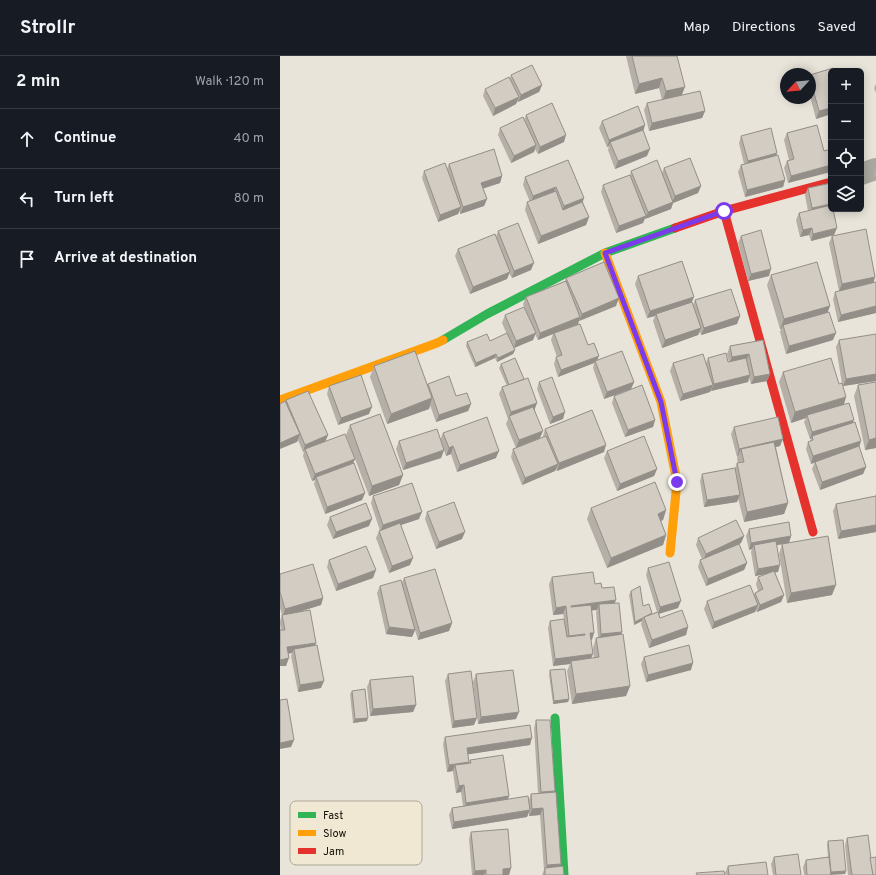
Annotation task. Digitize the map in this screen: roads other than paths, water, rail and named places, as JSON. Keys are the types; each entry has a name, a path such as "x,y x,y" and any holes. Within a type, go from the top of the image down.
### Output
{"street":[{"path":"864,173 876,169"},
{"path":"280,400 437,343 487,314 605,253 724,211 828,183"},
{"path":"724,211 813,532"},
{"path":"605,253 661,402 677,482 670,553"},
{"path":"555,718 564,875"}]}
